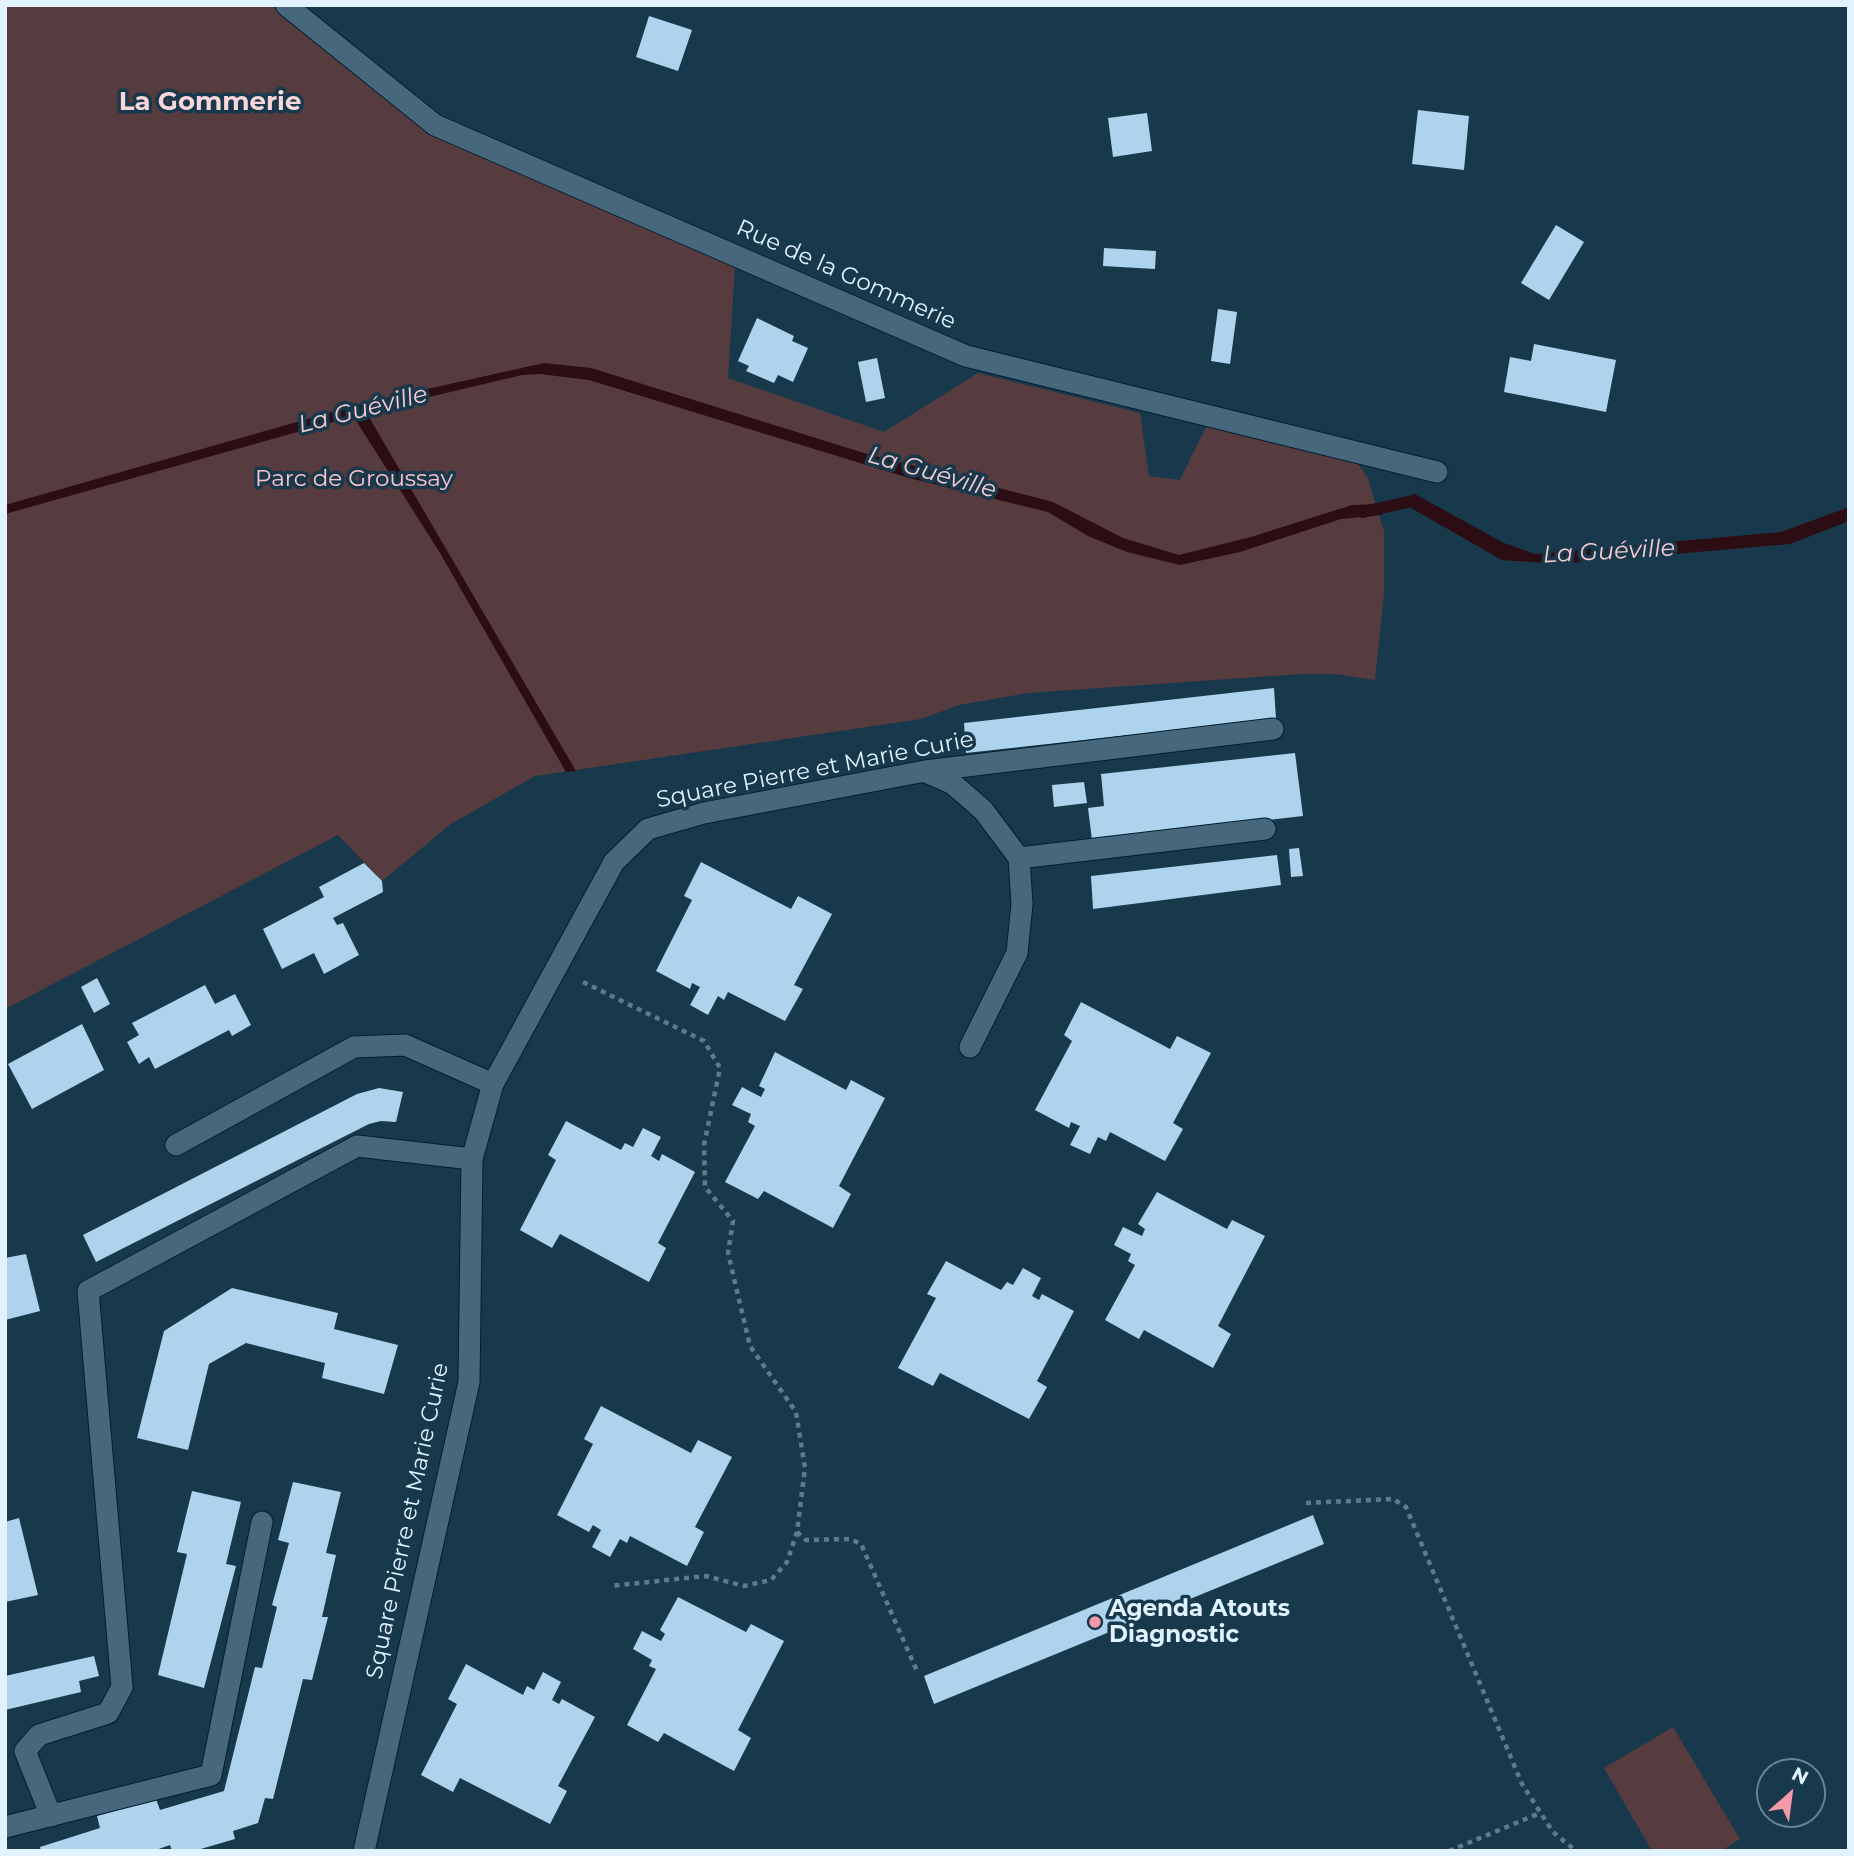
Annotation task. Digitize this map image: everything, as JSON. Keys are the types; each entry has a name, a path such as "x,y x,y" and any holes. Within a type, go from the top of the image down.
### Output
{"street":[{"name":"Rue de la Gommerie","path":"286,5 435,125 966,356 1437,472"},
{"name":"Square Pierre et Marie Curie","path":"364,1851 469,1381 472,1159 493,1084 614,862 648,829 704,813 925,771 1273,729"},
{"path":"925,771 953,784 983,810 1019,858 1022,904 1017,953 970,1047"},
{"path":"1019,858 1265,829"},
{"path":"176,1145 354,1047 405,1045 493,1084"},
{"path":"51,1816 25,1751 38,1735 108,1713 122,1687 88,1291 357,1146 472,1159"},
{"path":"5,1827 211,1775 262,1522"}],"path":[{"path":"554,968 704,1041 720,1068 704,1146 705,1187 733,1221 728,1253 750,1346 796,1412 805,1468 797,1532 787,1562 771,1580 744,1586 706,1576 610,1586"},
{"path":"1306,1503 1393,1499 1405,1507 1522,1784 1553,1832 1576,1851"},
{"path":"797,1532 806,1540 850,1539 861,1544 917,1671"},
{"path":"1449,1851 1540,1813"}],"green space":[{"name":"Parc de Groussay","path":"5,5 272,5 435,135 735,265 728,378 884,432 978,373 1140,413 1149,476 1180,480 1207,425 1357,463 1367,476 1384,531 1384,593 1375,680 1334,674 1301,674 1028,693 959,705 921,719 535,776 451,824 382,881 338,835 5,1009"},
{"path":"1673,1727 1740,1839 1721,1851 1652,1851 1604,1768"}],"water":[{"path":"544,363 591,368 864,453 1053,502 1123,538 1179,555 1251,537 1352,505 1377,504 1382,515 1341,519 1240,552 1180,565 1127,552 1088,536 1048,512 909,478 589,380 540,374 522,375 366,412 576,771 566,772 440,553 355,419 333,422 5,514 5,505 360,404"},
{"path":"1413,493 1504,543 1535,554 1781,532 1849,507 1849,521 1790,544 1559,564 1502,560 1411,508"}],"building":[{"path":"649,16 692,30 678,71 636,57"},
{"path":"1418,110 1469,116 1464,170 1412,164"},
{"path":"1147,113 1152,151 1113,157 1108,118"},
{"path":"1556,225 1584,242 1549,300 1521,283"},
{"path":"1104,248 1156,251 1155,269 1103,266"},
{"path":"1218,309 1237,312 1230,364 1211,361"},
{"path":"757,318 794,336 792,341 808,348 793,382 778,375 774,383 746,371 749,366 738,361"},
{"path":"1534,344 1616,360 1606,412 1504,392 1510,357 1531,361"},
{"path":"877,358 885,398 866,402 858,362"},
{"path":"1274,688 1276,719 966,753 964,723"},
{"path":"1295,753 1303,816 1092,840 1088,808 1104,806 1101,774"},
{"path":"1084,782 1087,803 1054,807 1052,785"},
{"path":"1299,848 1303,876 1291,877 1289,849"},
{"path":"1277,855 1281,885 1093,909 1091,876"},
{"path":"701,862 791,909 798,896 832,914 794,985 803,989 785,1021 728,992 724,1000 718,996 708,1015 690,1005 700,987 692,983 690,989 656,971 692,900 684,896"},
{"path":"364,863 382,881 383,892 333,918 337,925 343,923 359,955 324,974 314,953 282,969 263,929 324,897 319,887"},
{"path":"97,978 110,1004 94,1013 81,987"},
{"path":"205,985 215,1004 235,994 251,1025 232,1036 229,1030 155,1069 149,1057 139,1064 127,1042 139,1035 132,1023"},
{"path":"1081,1002 1170,1049 1177,1036 1211,1053 1173,1123 1183,1129 1165,1161 1110,1132 1106,1141 1098,1137 1090,1154 1070,1145 1080,1126 1071,1122 1069,1128 1035,1110 1072,1041 1064,1035"},
{"path":"82,1024 104,1070 32,1109 8,1064"},
{"path":"775,1052 846,1090 851,1080 885,1098 839,1186 851,1194 833,1228 764,1191 758,1199 725,1182 755,1126 748,1122 751,1114 732,1105 742,1087 761,1097 765,1089 759,1086"},
{"path":"379,1088 403,1092 396,1122 381,1121 369,1124 96,1262 83,1235 357,1094"},
{"path":"566,1121 621,1150 625,1143 633,1147 643,1128 661,1137 651,1156 659,1161 662,1154 695,1172 658,1243 666,1248 649,1282 560,1234 552,1248 520,1230 556,1160 548,1155"},
{"path":"1157,1192 1227,1229 1232,1220 1265,1236 1218,1326 1231,1334 1213,1368 1144,1330 1139,1339 1105,1320 1135,1265 1128,1261 1131,1254 1114,1245 1123,1227 1142,1236 1145,1229 1138,1224"},
{"path":"26,1254 40,1311 5,1320 5,1258"},
{"path":"946,1261 1001,1290 1007,1282 1013,1285 1023,1268 1041,1278 1032,1296 1039,1300 1042,1294 1074,1311 1037,1381 1047,1387 1029,1419 940,1373 933,1386 898,1368 936,1298 927,1294"},
{"path":"232,1288 338,1313 334,1329 398,1345 384,1394 322,1378 325,1363 246,1343 209,1364 188,1450 137,1438 164,1331"},
{"path":"601,1406 691,1453 698,1440 732,1457 695,1527 704,1532 687,1566 630,1536 627,1543 620,1539 610,1557 592,1547 601,1530 593,1525 589,1532 557,1515 593,1444 584,1439"},
{"path":"293,1482 341,1492 326,1553 336,1555 322,1617 328,1617 312,1680 303,1679 273,1799 265,1798 258,1823 233,1831 235,1839 194,1851 172,1851 170,1845 153,1851 41,1851 40,1847 100,1828 97,1816 156,1799 160,1810 224,1791 255,1667 262,1668 277,1607 272,1605 289,1543 278,1540"},
{"path":"192,1491 241,1502 226,1564 236,1566 204,1688 158,1675 187,1554 177,1552"},
{"name":"Agenda Atouts Diagnostic","path":"1313,1515 1324,1544 934,1704 924,1676"},
{"path":"19,1518 38,1595 5,1602 5,1522"},
{"path":"678,1597 746,1632 751,1624 784,1641 738,1730 751,1738 734,1771 664,1733 658,1742 627,1725 656,1669 649,1666 652,1660 633,1649 642,1631 661,1641 665,1634 660,1630"},
{"path":"94,1656 99,1676 79,1681 81,1692 5,1710 5,1676"},
{"path":"466,1664 523,1695 527,1686 534,1690 543,1672 561,1682 552,1700 559,1704 562,1699 595,1717 558,1786 567,1791 550,1824 460,1778 453,1792 421,1775 457,1704 448,1699"}],"waterway":[{"name":"La Guéville","path":"1363,512 1412,501 1425,509"}],"place":[{"name":"Agenda Atouts Diagnostic","path":"1095,1622"}],"district":[{"name":"La Gommerie","path":"210,102"}]}
